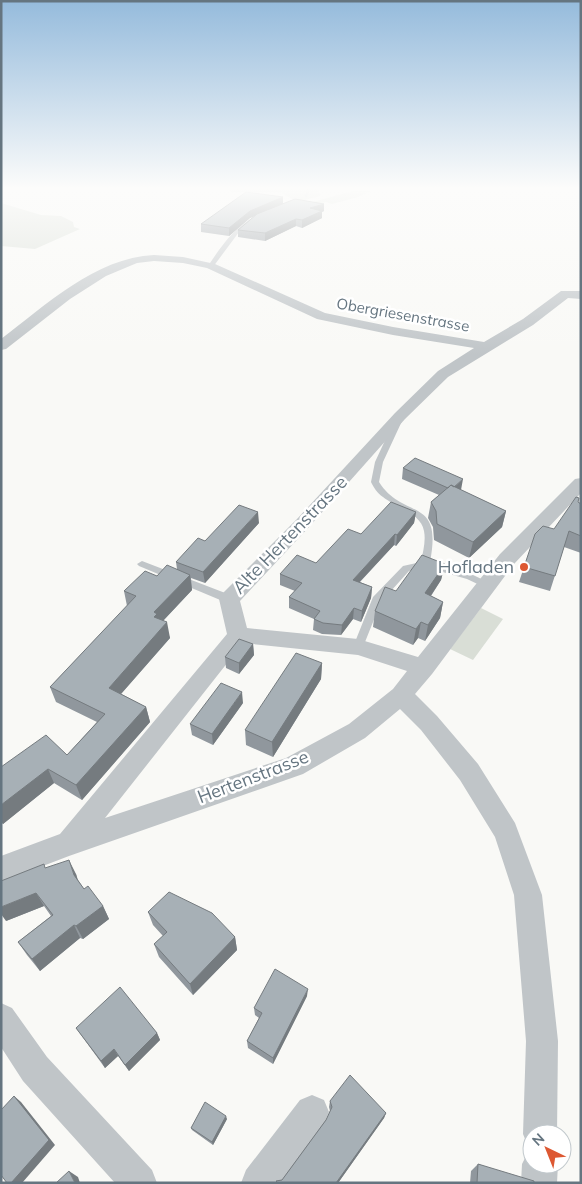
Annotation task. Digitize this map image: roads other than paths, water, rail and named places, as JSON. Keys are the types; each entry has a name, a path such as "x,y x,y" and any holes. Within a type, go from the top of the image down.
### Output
{"street":[{"name":"Obergriesenstrasse","path":"1,346 91,280 111,268 136,260 155,259 195,262 211,266 321,316 393,331 486,346 528,322 565,294 581,296"},
{"name":"Alte Hertenstrasse","path":"238,635 229,599 303,523 400,416 443,374 486,346"},
{"name":"Hertenstrasse","path":"1,869 68,843 294,766 357,730 401,695 508,559 581,483"},
{"path":"68,843 238,635 358,647 424,668"},
{"path":"401,695 429,723 469,772 506,832 528,895 542,1041 540,1124"},
{"path":"1,1019 35,1069 139,1183"},
{"path":"259,1183 312,1112"}],"lane":[{"path":"211,266 227,244"},
{"path":"400,416 378,462 375,482 389,498 415,514 428,526 429,535 425,564"},
{"path":"142,564 229,599"},
{"path":"358,647 377,600 406,568 425,564 470,576 488,586"}],"place":[{"name":"Hofladen","path":"524,567"}]}
